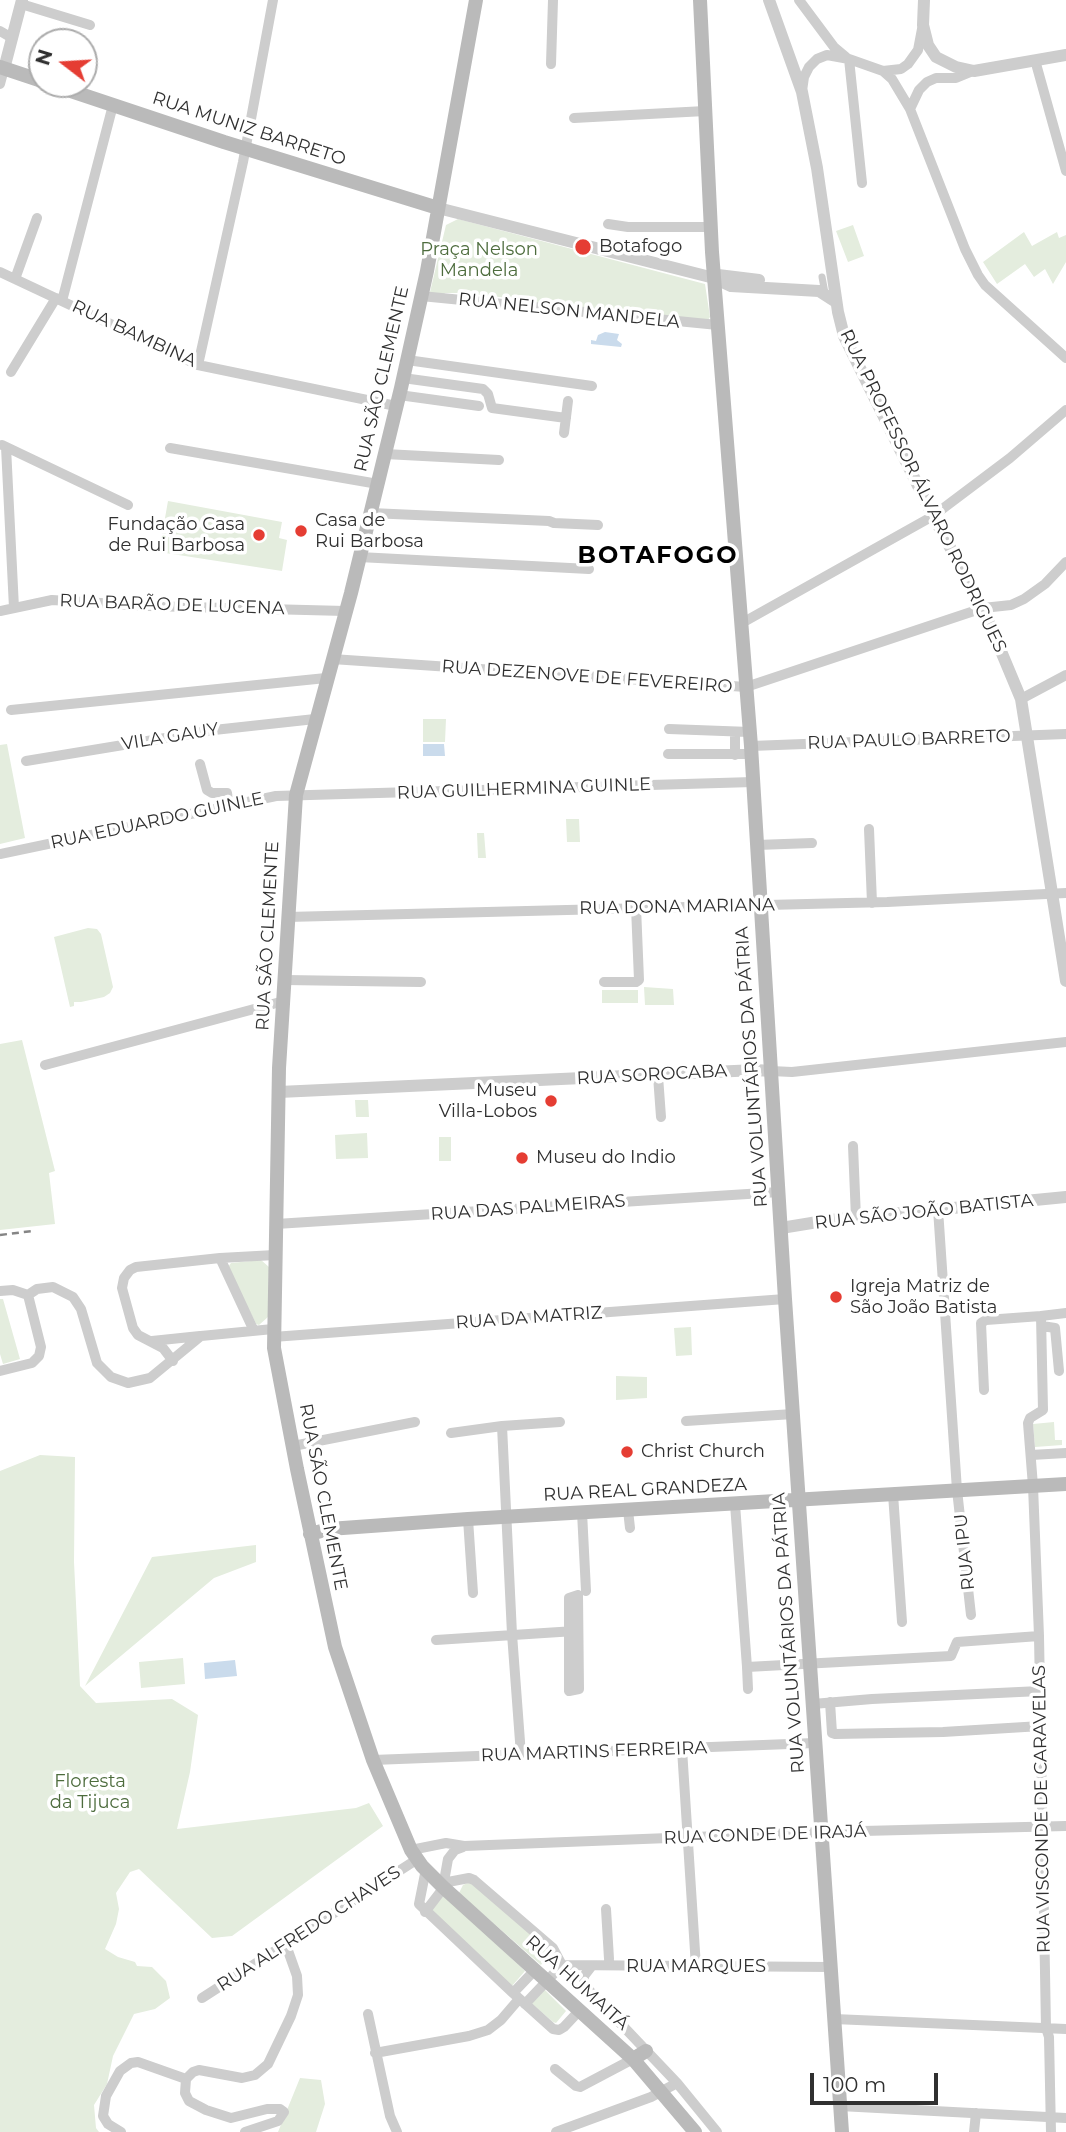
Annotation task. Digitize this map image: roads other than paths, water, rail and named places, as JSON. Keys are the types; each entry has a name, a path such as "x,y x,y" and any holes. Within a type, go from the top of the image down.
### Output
{"main road":[{"name":"RUA SÃO CLEMENTE","path":"418,1860 373,1760 335,1647 293,1446 273,1333 279,1092 296,795 359,557 377,514 378,484 421,296 476,0"},
{"name":"RUA VOLUNTÁRIOS DA PÁTRIA","path":"700,0 710,227 751,744 785,1299 842,2132"},
{"path":"2,68 28,77"},
{"name":"RUA MUNIZ BARRETO","path":"92,98 438,208"},
{"name":"RUA REAL GRANDEZA","path":"310,1534 329,1529 468,1519 505,1511 628,1510 1066,1484"},
{"name":"RUA HUMAITÁ","path":"418,1860 443,1887 579,2011 640,2055 661,2091 695,2132"}],"street":[{"path":"198,365 245,148 273,0"},
{"path":"551,64 553,0"},
{"name":"RUA PROFESSOR ÁLVARO RODRIGUES","path":"769,0 802,92 817,168 830,265 830,298"},
{"path":"799,0 834,47 849,59 862,183"},
{"path":"883,71 901,69 914,58 923,25 924,0"},
{"path":"0,84 2,68 22,2 90,25"},
{"path":"923,25 928,45 936,57 956,67 974,71"},
{"path":"0,31 12,38"},
{"path":"802,92 806,71 817,59 832,55 883,71 898,86 978,275 985,285 1066,358"},
{"path":"910,109 919,90 936,78 956,78 974,71 1066,55"},
{"path":"1035,60 1066,171"},
{"path":"11,372 59,300 113,105"},
{"path":"574,118 705,111"},
{"path":"438,208 714,276 804,284 817,282 830,265"},
{"path":"15,279 37,218"},
{"path":"608,224 628,227 710,227"},
{"name":"RUA BAMBINA","path":"0,272 198,365 398,400 479,406"},
{"path":"714,276 731,286 812,290 830,298"},
{"name":"RUA PROFESSOR ÁLVARO RODRIGUES","path":"822,278 850,349 933,516 983,608 1021,699 1066,981"},
{"name":"RUA NELSON MANDELA","path":"421,296 718,325"},
{"path":"407,360 592,386"},
{"path":"403,379 483,389 488,394 492,408 566,418"},
{"path":"564,433 568,401"},
{"path":"742,623 933,516 1010,458 1066,410"},
{"path":"14,608 3,446 128,505"},
{"path":"170,448 378,484"},
{"path":"385,454 499,460"},
{"path":"377,514 598,525"},
{"path":"359,557 589,569"},
{"name":"RUA DEZENOVE DE FEVEREIRO","path":"332,659 746,687 983,608 1011,605 1045,584 1066,562"},
{"name":"RUA BARÃO DE LUCENA","path":"0,611 52,600 149,606 345,611"},
{"path":"1021,699 1066,675"},
{"path":"11,710 326,678"},
{"name":"VILA GAUY","path":"26,761 214,730 315,719"},
{"path":"668,754 735,755 751,744 735,733 669,729"},
{"path":"735,733 735,755"},
{"name":"RUA PAULO BARRETO","path":"751,744 1066,734"},
{"path":"200,764 206,790 212,793 227,793 229,806"},
{"name":"RUA GUILHERMINA GUINLE","path":"296,795 753,782"},
{"name":"RUA EDUARDO GUINLE","path":"0,855 276,796 296,795"},
{"path":"869,829 872,903"},
{"path":"757,845 812,843"},
{"name":"RUA DONA MARIANA","path":"287,917 872,903 1066,893"},
{"path":"604,982 639,980 636,908"},
{"path":"285,980 421,982"},
{"path":"45,1065 284,1001"},
{"name":"RUA SOROCABA","path":"279,1092 756,1070 792,1072 1066,1042"},
{"path":"657,1076 661,1117"},
{"path":"853,1146 856,1218"},
{"name":"RUA DAS PALMEIRAS","path":"276,1224 779,1192"},
{"name":"RUA SÃO JOÃO BATISTA","path":"781,1228 1066,1197"},
{"name":"RUA IPU","path":"939,1209 957,1490 971,1615"},
{"path":"173,1361 163,1348 138,1335 133,1328 122,1288 126,1275 135,1267 275,1255"},
{"path":"220,1258 254,1331"},
{"path":"28,1295 37,1289 52,1287 73,1297 81,1309 97,1363 111,1377 128,1382 150,1378 201,1336"},
{"path":"0,1291 13,1290 28,1295"},
{"path":"0,1371 32,1363 39,1356 40,1347 28,1295"},
{"name":"RUA DA MATRIZ","path":"151,1341 254,1331 273,1333 785,1299"},
{"path":"984,1391 981,1323 986,1320 1042,1321 1066,1314"},
{"path":"1042,1321 1055,1328 1063,1371 1042,1371 1042,1321"},
{"name":"RUA VISCONDE DE CARAVELAS","path":"1042,1371 1043,1410 1028,1423 1039,1636 1046,2028 1049,2037 1051,2132"},
{"path":"686,1421 793,1414"},
{"path":"293,1446 415,1422"},
{"path":"451,1433 559,1422"},
{"path":"502,1426 521,1755"},
{"path":"1031,1455 1066,1453"},
{"path":"893,1494 902,1622"},
{"path":"735,1504 748,1689"},
{"path":"628,1510 630,1528"},
{"path":"582,1512 586,1591"},
{"path":"468,1519 473,1592"},
{"path":"436,1640 574,1631"},
{"path":"574,1631 578,1690 569,1691 568,1689 574,1631"},
{"path":"747,1667 951,1656 957,1642 1039,1636"},
{"path":"813,1704 1040,1691"},
{"path":"830,1702 832,1732 835,1734 1041,1729"},
{"path":"906,1738 1041,1729"},
{"name":"RUA MARTINS FERREIRA","path":"373,1760 816,1743"},
{"path":"682,1749 696,1967"},
{"name":"RUA CONDE DE IRAJÁ","path":"418,1860 446,1843 464,1846 822,1832 1066,1826"},
{"path":"443,1887 449,1859 454,1850 464,1846"},
{"path":"418,1860 419,1904 425,1912 553,2029 559,2030 579,2011"},
{"name":"RUA ALFREDO CHAVES","path":"202,1998 418,1860"},
{"path":"425,1912 443,1887 453,1880 469,1878 553,1948 562,1965 547,1982 519,1999"},
{"path":"606,1909 609,1963"},
{"path":"245,2132 278,2121 284,2112 267,2109 231,2118 206,2110 189,2101 186,2079 193,2072 205,2070 242,2078 256,2075 268,2064 292,2016 298,1996 297,1976 286,1945"},
{"name":"RUA MARQUES","path":"562,1965 591,1966 609,1963 696,1967 830,1967"},
{"name":"RUA HUMAITÁ","path":"591,1966 584,1976 584,1985 640,2055 677,2083 716,2132"},
{"path":"376,2053 470,2036 488,2030 501,2020 519,1999 534,1971"},
{"path":"368,2014 390,2116 397,2132"},
{"path":"834,2019 1066,2029"},
{"path":"555,2070 576,2087 580,2087 640,2055"},
{"path":"121,2132 108,2124 103,2116 106,2096 120,2071 131,2063 138,2062 186,2079"},
{"path":"555,2132 651,2097 677,2083"},
{"path":"840,2106 1066,2118"},
{"path":"974,2132 976,2113"}],"water":[{"path":"605,332 619,334 617,340 622,344 621,347 591,344 591,340 596,341 598,335"},
{"path":"423,744 444,744 445,756 423,756"},
{"path":"235,1660 237,1676 205,1679 204,1663"}],"railway":[{"path":"0,1235 32,1231"}],"place":[{"name":"Botafogo","path":"583,247"},
{"name":"Casa de Rui Barbosa","path":"301,531"},
{"name":"Fundação Casa de Rui Barbosa","path":"259,535"},
{"name":"Museu Villa-Lobos","path":"551,1101"},
{"name":"Museu do Indio","path":"522,1158"},
{"name":"Igreja Matriz de São João Batista","path":"836,1297"},
{"name":"Christ Church","path":"627,1452"}],"district":[{"name":"BOTAFOGO","path":"658,556"}],"park label":[{"name":"Praça Nelson Mandela","path":"479,260"},
{"name":"Floresta da Tijuca","path":"90,1792"}]}
